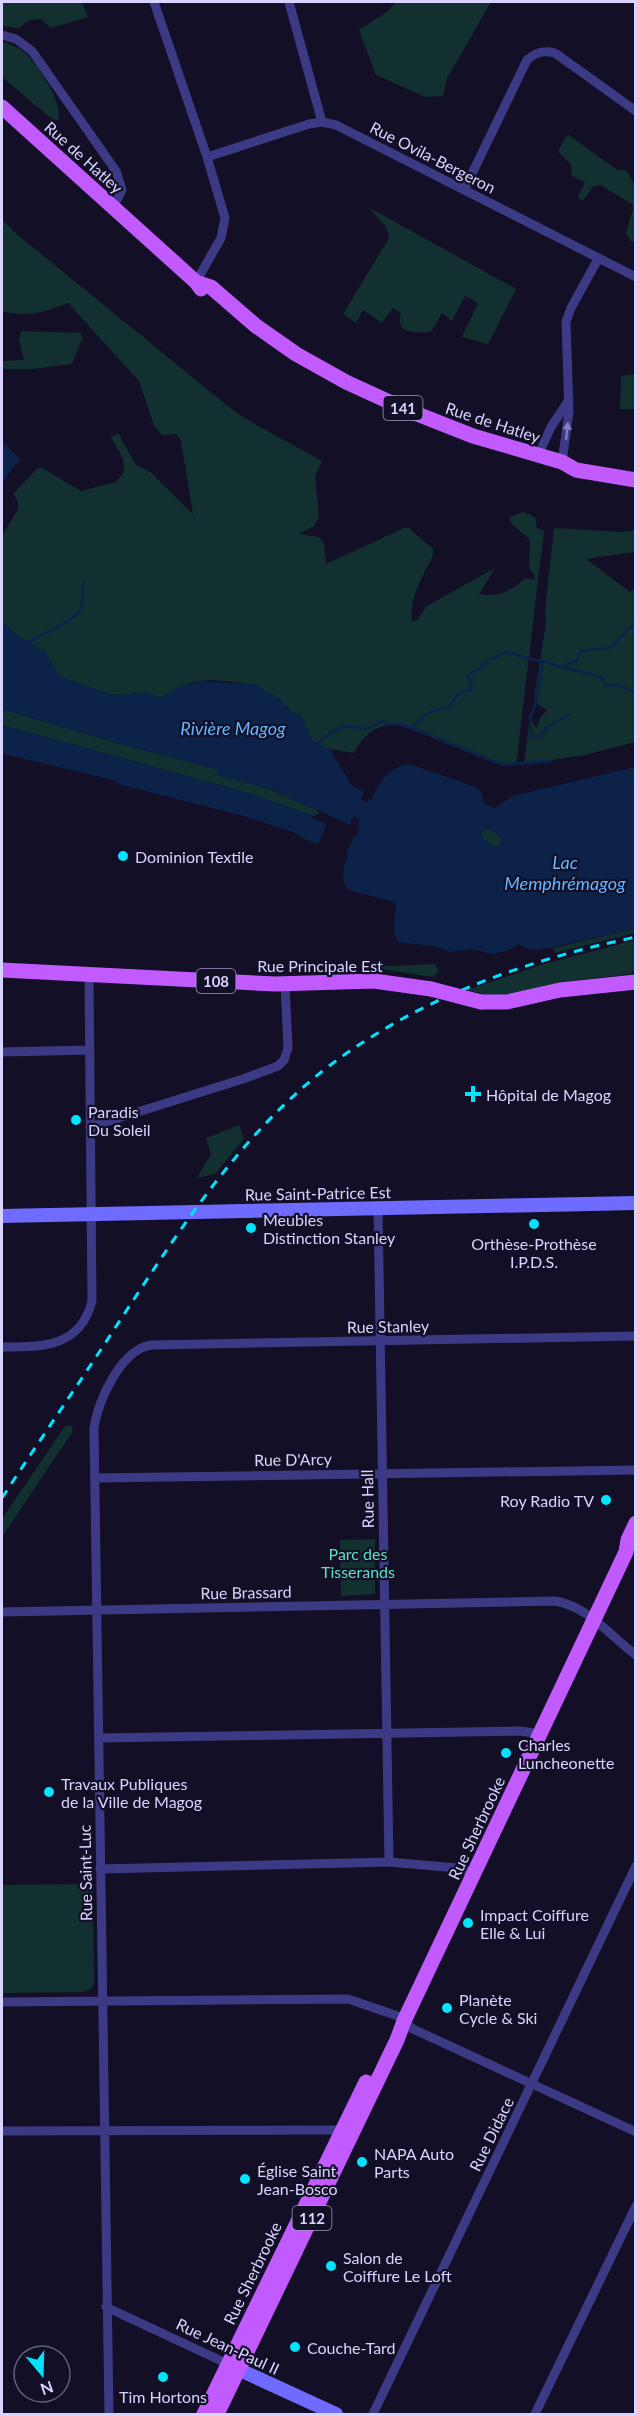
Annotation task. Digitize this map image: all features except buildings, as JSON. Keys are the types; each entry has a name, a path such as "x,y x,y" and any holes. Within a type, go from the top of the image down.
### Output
{"main road":[{"name":"Rue de Hatley","path":"2,107 222,308 256,326 318,367 451,428 562,462 576,470 636,480"},
{"name":"Rue de Hatley","path":"562,462 577,460 636,472"},
{"name":"Rue Principale Est","path":"2,970 285,984 374,981 431,989 481,1002 507,1002 560,990 636,982"},
{"name":"Rue Sherbrooke","path":"217,2415 234,2367 348,2130 386,2042 404,2022 594,1620 632,1551 628,1540 636,1523"},
{"name":"Rue Sherbrooke","path":"204,2415 234,2367"}],"street":[{"path":"154,2 207,157 225,225 221,238 196,282"},
{"path":"207,157 322,122 289,2"},
{"path":"2,35 16,39 32,51 116,171 122,190 113,208"},
{"path":"464,190 527,60 537,53 555,53 636,111"},
{"name":"Rue Ovila-Bergeron","path":"322,122 350,130 636,277"},
{"path":"562,462 567,437 569,400 566,322 571,308 598,259"},
{"path":"538,456 551,426 569,400"},
{"path":"2,1347 53,1344 72,1334 83,1322 90,1308 93,1294 89,975"},
{"path":"90,1127 278,1066 284,1060 288,1048 285,984"},
{"path":"2,1052 90,1050"},
{"name":"Rue Saint-Patrice Est","path":"2,1216 636,1203"},
{"name":"Rue Hall","path":"378,1208 389,1862"},
{"name":"Rue Stanley","path":"142,1347 636,1336"},
{"name":"Rue Saint-Luc","path":"109,2415 94,1429 99,1404 131,1355 142,1347"},
{"name":"Rue D'Arcy","path":"96,1478 636,1470"},
{"name":"Rue Brassard","path":"2,1612 554,1601 570,1604 594,1620 636,1655"},
{"path":"99,1738 520,1731 541,1734"},
{"path":"100,1869 389,1862 457,1868 475,1873"},
{"name":"Rue Didace","path":"373,2415 636,1866"},
{"path":"2,2002 342,1999 398,2016 413,2029 636,2132"},
{"path":"2,2131 348,2130"},
{"path":"536,2415 636,2206"},
{"name":"Rue Jean-Paul II","path":"106,2307 336,2415"}],"green space":[{"path":"2,2 82,2 88,17 51,28 41,19 29,20 19,28 2,26"},
{"path":"396,2 491,2 447,78 443,96 426,97 376,75 359,30 387,12"},
{"path":"2,42 22,50 38,68 54,96 59,113 58,120 52,119 2,77"},
{"path":"569,135 617,170 626,170 635,185 635,241 631,242 626,233 633,209 632,204 600,185 594,186 583,200 579,199 578,196 585,182 572,176 571,165 558,152"},
{"path":"368,207 516,289 488,344 462,337 478,303 465,296 452,321 442,313 431,332 413,332 404,329 400,320 401,313 393,308 382,323 363,310 356,323 343,314 389,238 386,227"},
{"path":"2,219 13,231 229,407 251,422 322,461 315,476 319,517 314,526 299,534 319,537 324,544 326,564 404,528 409,528 433,549 433,555 415,595 412,622 418,619 427,606 495,568 479,594 498,594 515,587 525,578 534,580 535,575 529,568 530,540 511,523 509,517 524,512 535,517 537,528 544,531 516,765 503,765 399,724 391,724 372,731 362,740 354,753 330,749 313,742 301,715 293,713 276,696 267,693 257,685 209,680 179,687 160,698 147,692 109,694 59,676 45,652 18,636 2,622 2,536 18,509 18,501 13,494 37,469 42,468 81,491 116,482 124,472 123,459 111,437 118,433 136,465 149,471 193,514 181,441 176,434 162,435 154,425 139,381 68,303 35,313 19,314 2,311"},
{"path":"21,331 80,333 83,337 72,364 33,369 2,369 2,361 24,360 19,340"},
{"path":"635,374 635,409 620,409 621,376"},
{"path":"554,528 621,532 635,530 635,552 586,559 630,592 635,588 635,742 585,755 524,764 530,717 536,728 540,718 547,710 534,699 546,623 545,609"},
{"path":"2,709 208,767 217,770 219,776 261,786 317,810 319,814 313,816 252,794 2,725"},
{"path":"486,828 502,838 500,846 494,847 483,839 481,832"},
{"path":"634,929 635,933 555,953 553,948"},
{"path":"635,940 635,971 632,971 632,974 569,981 507,995 492,996 467,990 541,965"},
{"path":"435,964 439,971 433,977 368,967"},
{"path":"239,1125 244,1139 215,1174 197,1178 211,1154 206,1138"},
{"path":"71,1425 73,1431 2,1537 2,1519 65,1426"},
{"name":"Parc des Tisserands","path":"375,1539 375,1594 341,1596 340,1540"},
{"path":"93,1884 94,1982 92,1988 83,1992 2,1993 2,1885"}],"water":[{"path":"2,441 20,459 2,483"},
{"name":"Rivière Magog","path":"2,622 18,636 45,652 59,676 109,694 147,692 160,698 179,687 201,681 258,685 267,693 276,696 293,713 301,715 313,742 330,749 352,786 364,791 350,825 272,790 219,776 217,770 208,767 2,709"},
{"name":"Rivière Magog","path":"2,725 252,794 313,816 312,818 327,824 318,844 295,833 247,817 118,784 113,780 8,755 2,753"},
{"name":"Lac Memphrémagog","path":"410,764 475,787 482,793 483,803 495,808 512,796 635,767 635,929 539,950 528,949 519,944 507,951 493,954 471,949 449,952 438,947 399,942 393,933 396,904 348,890 343,873 348,856 346,855 354,835 357,835 360,827 357,826 368,799 371,800 390,772","holes":["486,828 502,838 500,846 494,847 483,839 481,832"]}],"waterway":[{"path":"28,642 78,613 83,603 83,584"},
{"path":"563,666 577,661 580,651 610,648 636,622"},
{"path":"412,728 428,713 450,708 458,695 472,690 468,675 479,669 488,659 505,652 601,677 605,685 620,685 636,692"},
{"path":"543,660 536,703 530,717 531,737 541,737 547,727 569,714"},
{"path":"317,744 333,731 345,726 366,729 383,721 386,724 399,724 412,728 503,765 550,761"},
{"name":"Rivière Magog","path":"336,796 385,823"}],"railway":[{"path":"2,1498 186,1222 238,1155 296,1094 329,1066 364,1042 399,1020 437,1001 514,970 554,957 636,937"}],"place":[{"name":"Dominion Textile","path":"123,856"},
{"name":"Hôpital de Magog","path":"473,1094"},
{"name":"Paradis Du Soleil","path":"76,1120"},
{"name":"Orthèse-Prothèse I.P.D.S.","path":"534,1224"},
{"name":"Meubles Distinction Stanley","path":"251,1228"},
{"name":"Roy Radio TV","path":"606,1500"},
{"name":"Charles Luncheonette","path":"506,1753"},
{"name":"Travaux Publiques de la Ville de Magog","path":"49,1792"},
{"name":"Impact Coiffure Elle & Lui","path":"468,1923"},
{"name":"Planète Cycle & Ski","path":"447,2008"},
{"name":"NAPA Auto Parts","path":"362,2162"},
{"name":"Église Saint Jean-Bosco","path":"245,2179"},
{"name":"Salon de Coiffure Le Loft","path":"331,2266"},
{"name":"Couche-Tard","path":"295,2347"},
{"name":"Tim Hortons","path":"163,2377"}]}
